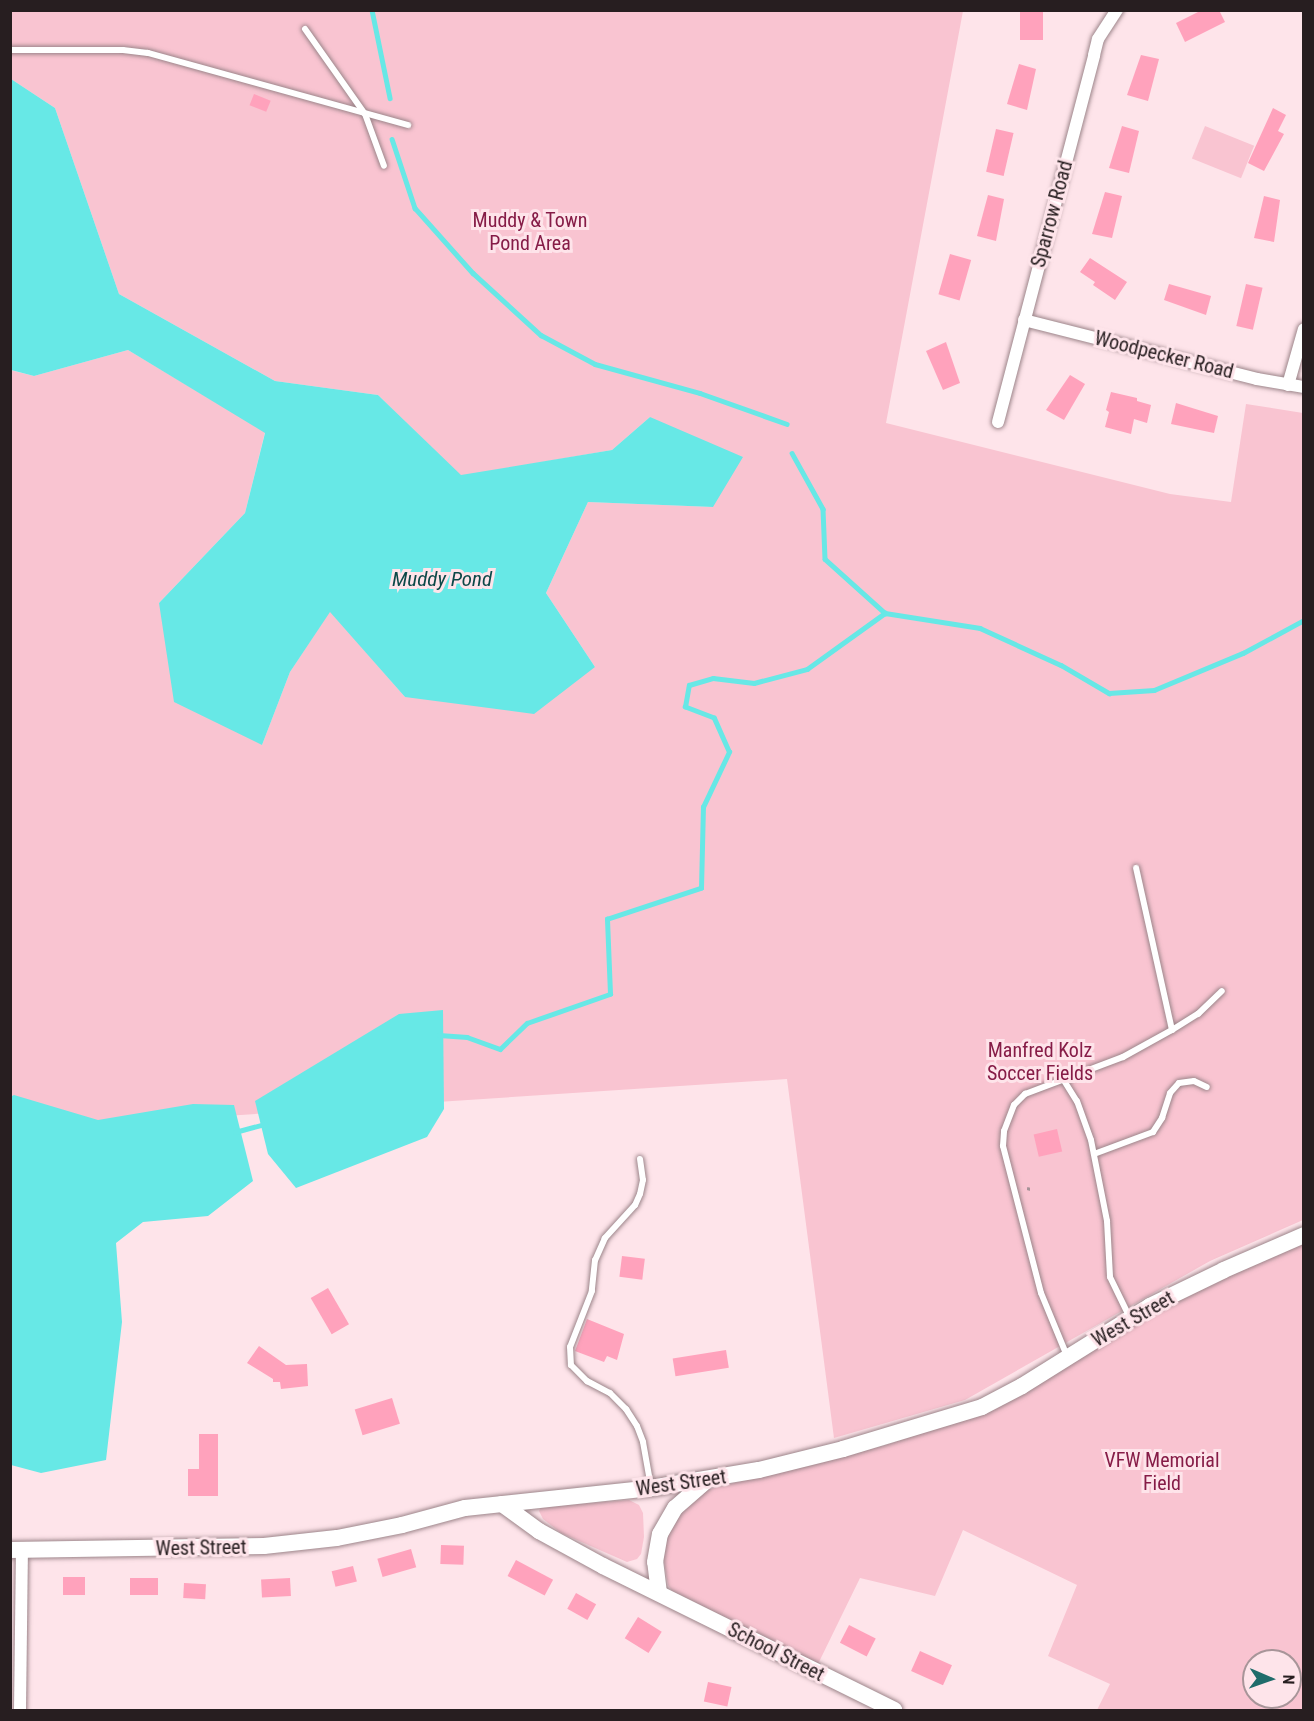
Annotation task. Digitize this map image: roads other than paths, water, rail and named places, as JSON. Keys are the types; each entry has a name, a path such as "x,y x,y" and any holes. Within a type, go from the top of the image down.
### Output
{"street":[{"name":"Sparrow Road","path":"998,422 1098,39 1117,10"},
{"name":"Woodpecker Road","path":"1024,320 1304,387"},
{"path":"1288,385 1304,329"},
{"name":"West Street","path":"16,1550 264,1546 337,1538 402,1525 465,1508 708,1480 832,1452 961,1415 1001,1398 1130,1318 1224,1269 1304,1235"},
{"path":"659,1593 655,1562 660,1534 675,1508 689,1493 708,1480"},
{"name":"School Street","path":"502,1504 539,1531 894,1710"},
{"path":"16,1550 20,1710"}],"lane":[{"path":"305,29 365,114 384,166"},
{"path":"10,50 123,50 148,53 408,125"},
{"path":"1136,868 1172,1030"},
{"path":"1068,1357 1041,1293 1003,1144 1005,1126 1016,1102 1028,1092 1122,1057 1198,1014 1222,991"},
{"path":"1063,1079 1085,1120 1107,1221 1110,1277 1130,1318"},
{"path":"1094,1154 1153,1132 1162,1118 1170,1093 1179,1083 1194,1081 1207,1087"},
{"path":"640,1159 643,1180 640,1194 634,1205 605,1238 595,1260 591,1291 570,1347 572,1365 587,1381 610,1393 626,1409 637,1426 643,1442 651,1488"}],"water":[{"name":"Muddy Pond","path":"11,79 55,108 119,294 275,381 378,395 461,475 612,450 650,417 743,457 713,507 588,502 546,593 595,667 534,714 405,697 330,612 290,672 262,745 174,702 159,603 245,513 265,433 128,350 34,376 11,370"},
{"path":"443,1010 444,1109 427,1137 296,1188 268,1154 255,1101 399,1014"},
{"path":"14,1095 98,1120 193,1104 234,1105 253,1181 208,1216 143,1222 116,1243 122,1322 106,1460 41,1473 11,1465 10,1097"}],"waterway":[{"path":"372,10 390,98"},
{"path":"392,139 415,208 473,273 541,335 595,364 700,393 787,424"},
{"path":"792,453 823,509 825,559 885,613 980,628 1061,665 1109,693 1154,690 1243,653 1304,620"},
{"path":"439,1035 467,1037 500,1049 527,1023 610,994 607,919 701,888 703,807 729,752 714,718 685,707 689,685 713,678 754,683 807,669 885,613"},
{"path":"235,1132 265,1124"}],"park label":[{"name":"Muddy & Town Pond Area","path":"530,232"},
{"name":"Manfred Kolz Soccer Fields","path":"1040,1062"},
{"name":"VFW Memorial Field","path":"1162,1472"}]}
